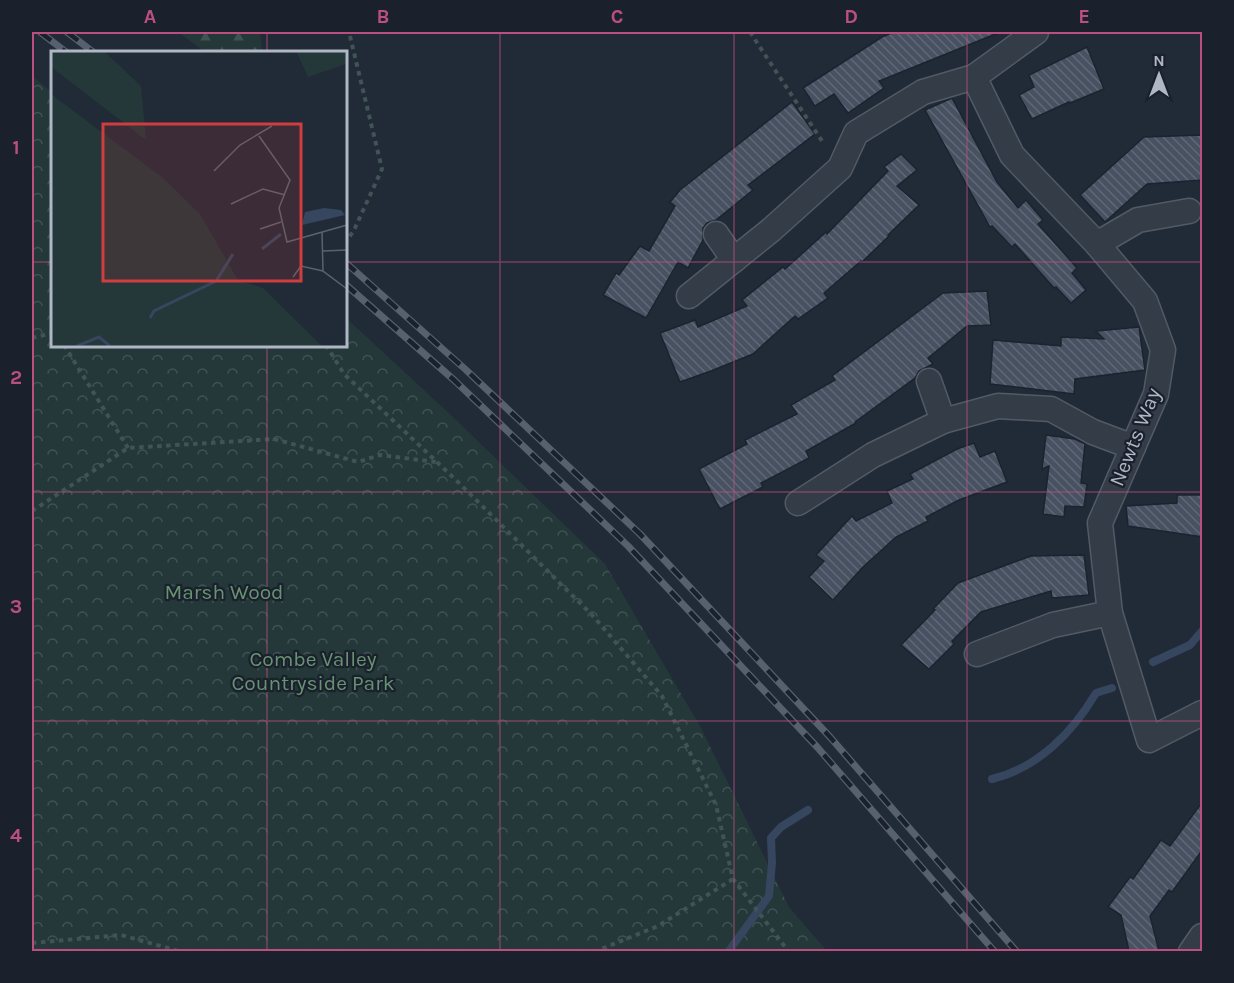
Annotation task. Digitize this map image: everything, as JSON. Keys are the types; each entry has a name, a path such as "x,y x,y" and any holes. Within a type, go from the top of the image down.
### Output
{"street":[{"path":"689,296 771,230 840,168 856,133 922,92 974,77 1036,32"},
{"name":"Newts Way","path":"974,77 1012,155 1096,244 1145,301 1163,350 1156,394 1100,523 1110,614 1149,740 1203,713"},
{"path":"1096,244 1138,220 1189,211"},
{"path":"716,234 734,260"},
{"path":"929,381 943,421"},
{"path":"798,503 873,456 943,421 998,406 1051,409 1093,432 1133,447"},
{"path":"977,654 1053,625 1110,614"},
{"path":"1191,951 1203,936"}],"path":[{"path":"346,243 356,228 382,169 349,32"},
{"path":"750,32 840,168"},
{"path":"32,338 51,333"},
{"path":"65,346 128,448"},
{"path":"327,346 344,374 592,615 662,696 716,806 733,879 789,951"},
{"path":"32,511 128,448 274,439 358,462 380,455 437,462"},
{"path":"594,951 658,926 733,879"},
{"path":"32,943 122,935 182,951"}],"green space":[{"path":"178,32 260,32 262,51 204,51"},
{"name":"Combe Valley Countryside Park","path":"32,76 51,91 51,346 346,346 346,318 453,417 605,564 701,728 789,907 827,951 32,951"}],"building":[{"path":"894,32 998,33 879,81 884,88 848,113 834,94 815,106 803,88 882,37"},
{"path":"1087,47 1104,89 1032,119 1019,95 1034,87 1029,75"},
{"path":"952,98 997,182 1018,208 1026,200 1043,220 1038,224 1077,268 1072,273 1086,290 1071,303 1056,287 1054,288 1015,244 1012,247 992,226 990,227 925,110"},
{"path":"792,102 815,134 748,185 753,190 716,220 707,223 703,228 703,240 688,268 678,262 646,318 603,295 616,273 619,275 640,246 649,251 675,206 670,202 680,190"},
{"path":"1203,135 1203,180 1147,184 1105,222 1080,195 1144,137"},
{"path":"901,154 917,170 897,186 919,205 889,236 824,293 828,298 798,319 795,316 753,354 680,382 660,333 695,320 698,327 747,306 742,300 783,267 785,269 826,232 827,234 888,171 884,167"},
{"path":"987,291 991,325 967,326 928,358 933,364 919,371 915,378 856,423 806,451 809,458 761,483 763,487 720,509 699,469 747,444 745,440 797,414 791,405 835,380 832,376 943,293"},
{"path":"1139,327 1145,370 1075,379 1074,394 990,384 993,340 1061,346 1061,337 1104,339 1096,331"},
{"path":"1046,435 1075,439 1085,444 1081,483 1087,484 1084,507 1065,506 1064,517 1043,514 1049,466 1042,469"},
{"path":"974,443 980,457 995,451 1007,482 959,500 926,517 928,521 896,537 863,567 833,600 809,577 824,561 816,555 852,516 856,521 892,503 887,491 913,479 910,474 957,449"},
{"path":"1177,495 1203,495 1203,537 1128,526 1126,506 1177,503"},
{"path":"1084,555 1089,595 1052,598 1051,591 981,612 952,641 954,644 929,669 901,645 958,583 1031,556"},
{"path":"1203,801 1203,849 1172,892 1169,890 1150,916 1159,951 1129,951 1121,915 1108,907 1130,877 1133,879 1161,840 1170,846"}],"waterway":[{"path":"1153,662 1190,645 1202,631"},
{"path":"992,779 1009,774 1039,757 1077,721 1096,693 1112,688"},
{"path":"728,952 769,896 772,863 771,838 781,827 808,810"}],"railway":[{"path":"40,32 65,51"},
{"path":"67,32 92,51"},
{"path":"346,263 465,369 640,534 830,737 1017,952"},
{"path":"346,285 454,380 628,546 818,748 995,952"}],"park label":[{"name":"Marsh Wood","path":"224,592"}]}
